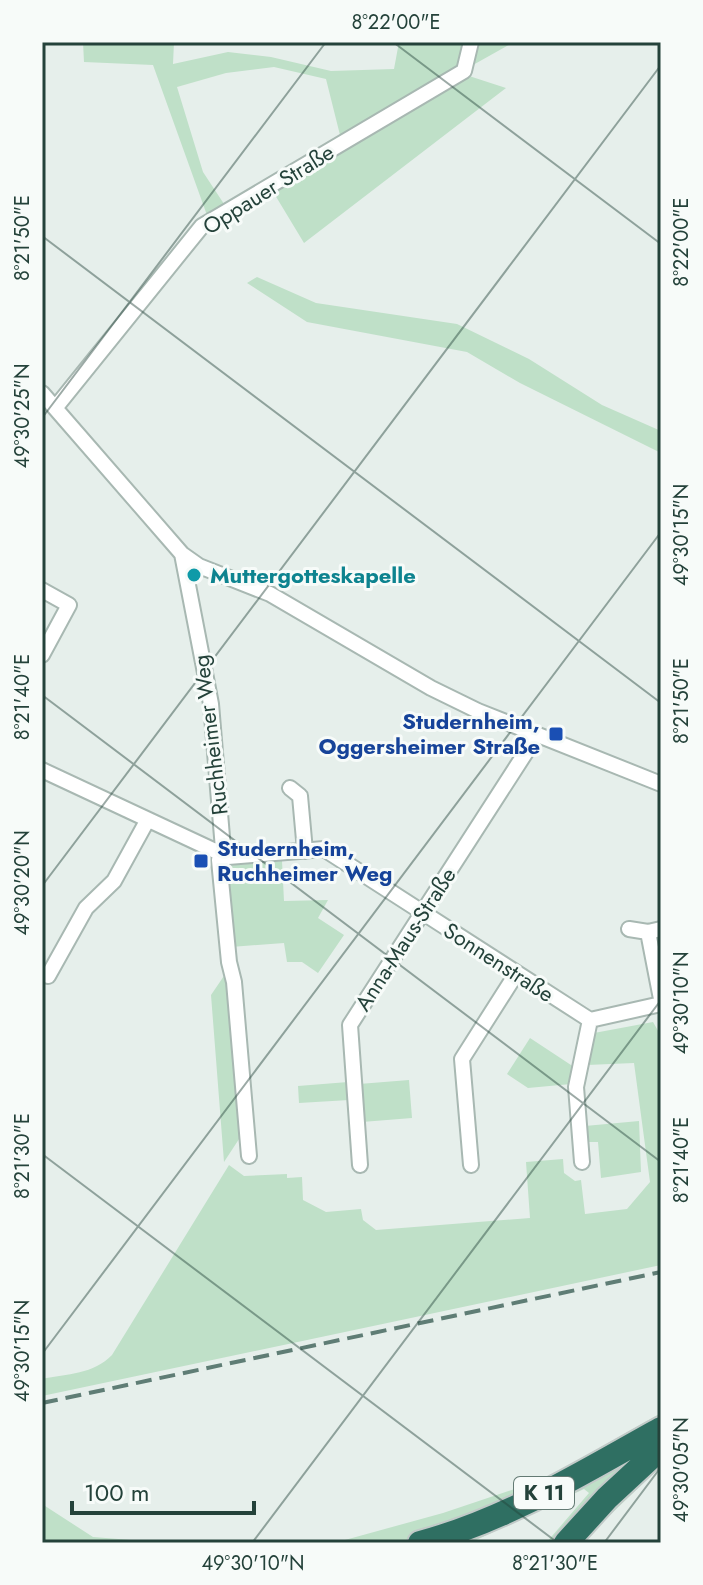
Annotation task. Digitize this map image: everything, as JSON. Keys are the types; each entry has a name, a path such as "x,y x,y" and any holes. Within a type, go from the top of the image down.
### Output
{"highway":[{"name":"K 11","path":"420,1543 493,1517 564,1484 661,1429"},
{"name":"K 11","path":"566,1543 607,1498 661,1448"}],"street":[{"name":"Oppauer Straße","path":"56,407 202,226 464,71 469,51"},
{"path":"42,393 182,554 199,566 270,594 431,688 478,711 661,784"},
{"name":"Ruchheimer Weg","path":"182,554 211,704 219,860 229,962 234,982 249,1156"},
{"path":"42,590 69,605 42,655"},
{"name":"Anna-Maus-Straße","path":"360,1165 350,1025 537,735"},
{"name":"Sonnenstraße","path":"42,770 228,857 324,849 590,1020"},
{"path":"290,788 300,796 305,851"},
{"path":"42,973 48,976 86,908 114,881 147,821"},
{"path":"582,1162 576,1087 590,1020 661,1002 654,930 629,929"},
{"path":"471,1165 462,1059 516,974"}],"green space":[{"path":"83,42 174,42 173,64 228,52 271,57 331,71 394,69 399,42 514,42 341,139 326,79 274,67 226,73 177,87 203,172 226,207 208,218 153,65 84,62"},
{"path":"466,75 506,88 304,243 272,190"},
{"path":"257,277 316,303 457,324 529,359 602,405 661,431 661,453 520,383 467,352 307,322 247,283"},
{"path":"282,861 284,901 328,900 318,918 344,935 318,973 302,962 287,962 284,943 231,947 225,866"},
{"path":"228,970 241,1136 224,1162 211,995"},
{"path":"653,1022 661,1036 661,1265 42,1396 42,1379 89,1370 112,1355 229,1165 244,1176 287,1174 287,1178 302,1177 303,1200 326,1212 361,1209 363,1220 376,1230 530,1218 526,1162 563,1159 564,1173 575,1181 581,1180 585,1214 627,1209 650,1182 634,1063 587,1065 594,1033"},
{"path":"530,1038 574,1067 571,1084 528,1088 507,1074"},
{"path":"409,1080 412,1118 362,1122 359,1084"},
{"path":"348,1082 349,1100 299,1103 298,1086"},
{"path":"639,1121 641,1172 601,1178 598,1142 586,1142 585,1126"},
{"path":"661,1413 661,1466 581,1543 546,1543 589,1493 584,1489 470,1543 334,1543 443,1513 547,1478"},
{"path":"42,1504 93,1537 169,1543 42,1543"}],"railway":[{"path":"42,1403 661,1272"}],"place":[{"name":"Muttergotteskapelle","path":"194,575"},
{"name":"Studernheim, Oggersheimer Straße","path":"556,734"},
{"name":"Studernheim, Ruchheimer Weg","path":"201,861"}]}
